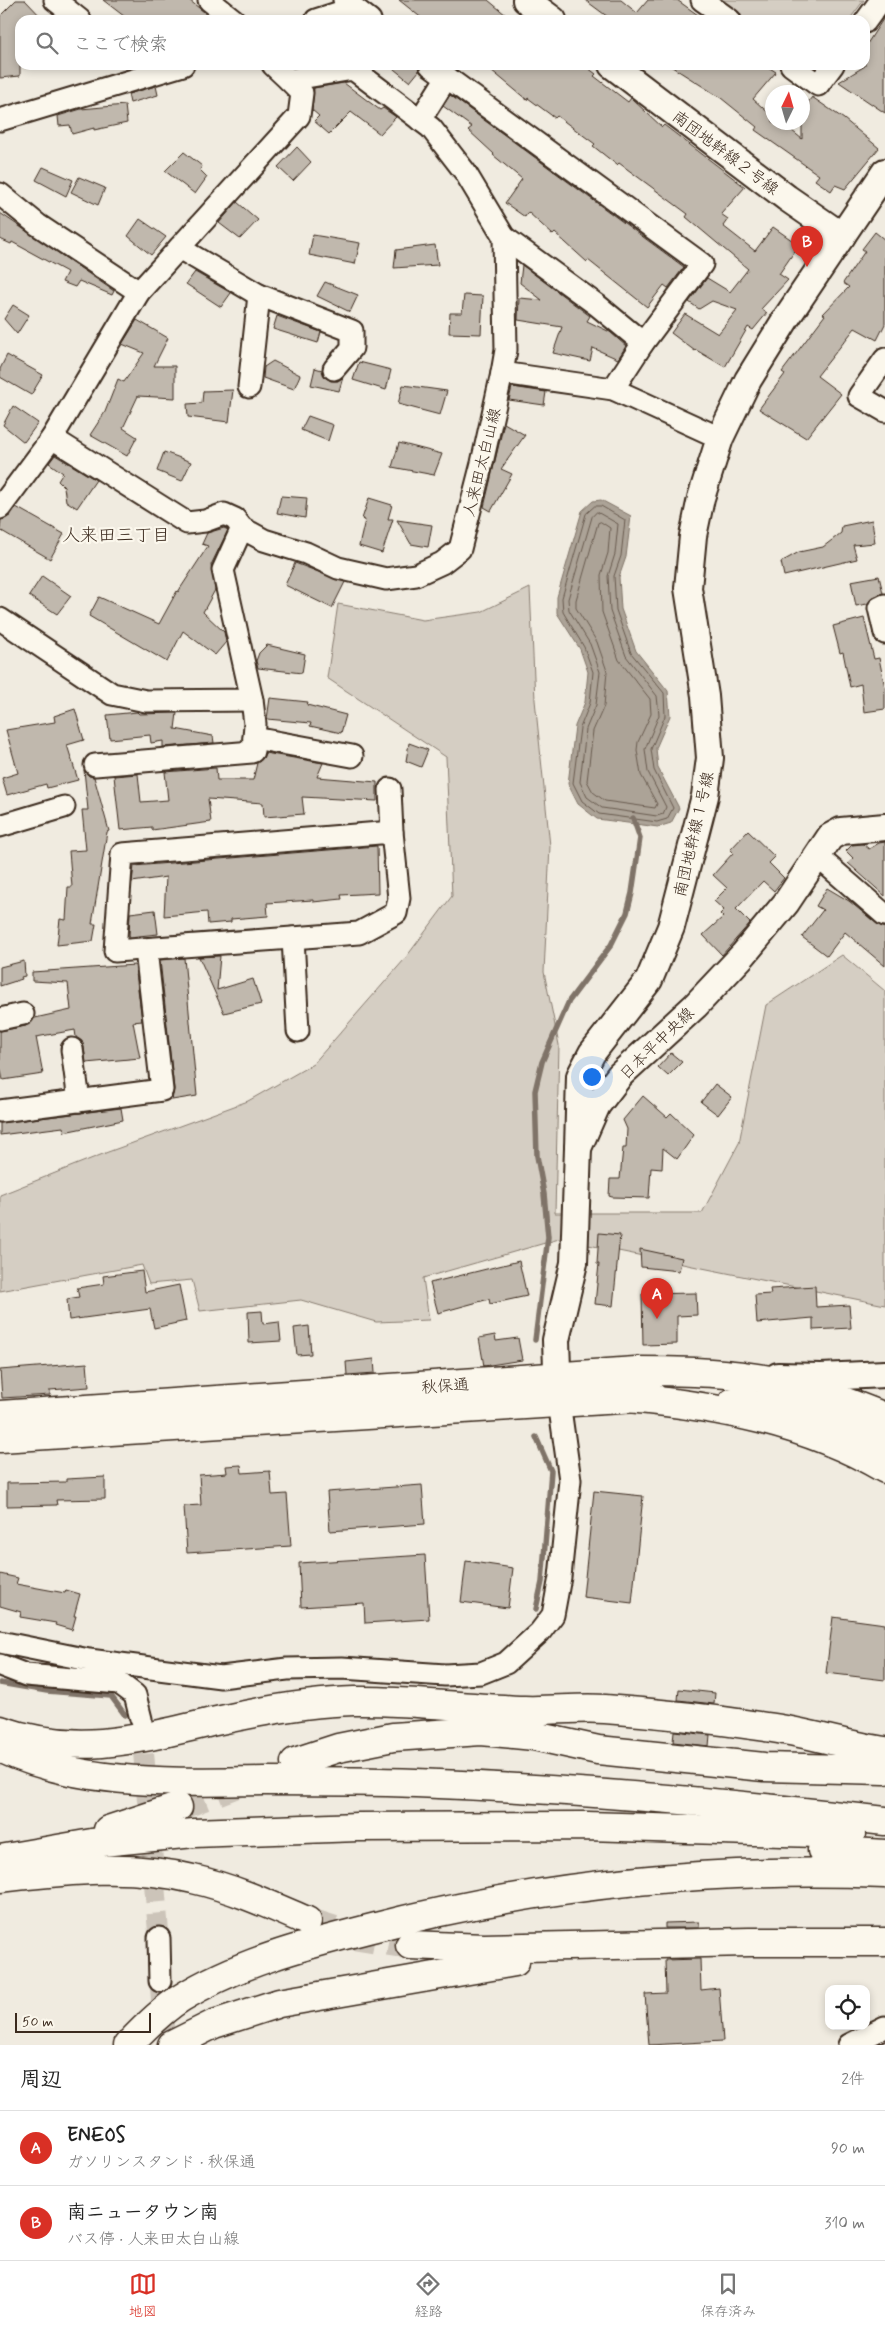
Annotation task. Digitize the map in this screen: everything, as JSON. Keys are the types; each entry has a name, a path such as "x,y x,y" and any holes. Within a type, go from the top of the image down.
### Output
{"highway":[{"name":"秋保通","path":"0,1438 558,1390 636,1372 745,1376 821,1393 885,1417"},
{"name":"秋保通","path":"0,1415 558,1390 628,1398 703,1398 773,1408 844,1427 885,1444"},
{"path":"628,1398 701,1407 770,1422 839,1445 885,1469"},
{"path":"0,1730 40,1741 69,1745 96,1744 149,1737 248,1714 316,1704 384,1700 524,1710 603,1709 768,1727 818,1737 882,1760"},
{"path":"456,1705 542,1723 602,1722 766,1741 882,1760"},
{"path":"295,1762 338,1748 393,1737 481,1731 542,1723 603,1709"},
{"path":"542,1723 598,1750"},
{"path":"481,1731 534,1736 598,1750 764,1766 813,1768 882,1760"},
{"path":"0,1748 38,1762 69,1770 99,1777 134,1780 339,1781 506,1787 668,1799 885,1821"},
{"path":"0,1859 85,1837 178,1807"},
{"path":"0,1859 92,1843 148,1837 254,1830 358,1827 587,1826 885,1836"},
{"path":"0,1876 140,1854 253,1847 359,1844 586,1843 711,1846 885,1854"},
{"path":"0,1876 78,1870 164,1873 192,1878 224,1888 307,1922"},
{"path":"128,2045 180,1998 218,1978 327,1939 403,1920 479,1903 562,1889 648,1879 743,1873 835,1872 885,1874"},
{"path":"749,1942 885,1923"},
{"path":"410,1945 484,1948 749,1942 885,1942"},
{"path":"172,2045 214,2024 280,2003 480,1967 625,1946"}],"street":[{"path":"55,0 74,15"},
{"path":"209,0 228,15"},
{"path":"526,0 546,15"},
{"path":"702,0 723,15"},
{"path":"870,15 881,0"},
{"path":"334,15 356,9"},
{"path":"0,508 52,438 139,292 299,116 302,93 278,70"},
{"path":"289,80 347,70"},
{"path":"354,70 431,128 465,172 504,237 597,305 643,342"},
{"name":"南団地幹線２号線","path":"619,70 787,198 842,236"},
{"path":"798,70 818,85 829,70"},
{"path":"0,120 142,71"},
{"path":"420,120 438,71 702,264 643,342 613,388"},
{"path":"502,373 613,388 720,438 748,380 787,317 885,172"},
{"path":"0,194 38,225 139,292"},
{"name":"人来田太白山線","path":"52,438 187,523 205,521 224,514 235,519 242,528 264,540 306,553 338,568 386,579 416,575 442,563 460,549 482,463 506,350 504,237"},
{"path":"179,248 259,295 352,331 352,348 334,369"},
{"path":"249,387 259,295"},
{"path":"885,359 859,396 885,412"},
{"name":"南団地幹線１号線","path":"578,1148 580,1076 592,1052 649,980 671,928 705,796 710,758 705,696 688,588 694,527 720,438"},
{"path":"242,528 223,570 252,700 255,724 252,752"},
{"path":"885,605 879,608 885,633"},
{"path":"0,619 112,694 146,701 252,700"},
{"path":"95,765 252,752 352,756"},
{"path":"390,789 392,832 399,898 396,913 359,933 115,951 122,854 392,832"},
{"path":"0,826 64,807"},
{"name":"日本平中央線","path":"558,1390 556,1340 574,1263 578,1148 597,1106 620,1075 695,1006 743,955 786,903 830,837 841,831 885,827"},
{"path":"817,856 885,916"},
{"path":"293,938 298,1030"},
{"path":"0,1111 162,1090 146,950"},
{"path":"0,1019 23,1014"},
{"path":"72,1049 80,1101"},
{"path":"704,1373 821,1377 885,1374"},
{"path":"0,1642 89,1660 221,1677 287,1669 342,1668 445,1675 481,1674 506,1663 540,1632 553,1614 560,1577 570,1480 558,1390"},
{"path":"0,1665 26,1675 118,1683 135,1695 141,1719"},
{"path":"160,1938 160,1981"},
{"path":"849,2045 885,2027"}],"shaded area":[{"path":"716,0 864,0 853,15 738,15"},
{"path":"530,588 535,700 550,846 544,972 559,1045 555,1213 702,1213 739,1143 766,1005 842,955 885,991 885,1305 559,1239 423,1278 429,1320 376,1322 301,1300 200,1311 192,1280 149,1284 142,1265 0,1291 0,1195 108,1152 248,1101 313,1064 404,960 452,896 446,757 327,678 338,604 423,620 481,612"}],"water":[{"path":"601,500 631,516 626,557 619,577 621,609 636,651 668,691 670,716 656,748 658,768 679,808 671,823 658,827 597,819 578,804 568,784 575,726 585,702 588,672 580,649 557,613 557,597 582,511 593,501"}],"building":[{"path":"16,0 25,0 39,15 15,15 15,70 20,70 20,76 0,78 0,16"},
{"path":"103,0 189,0 208,15 122,15"},
{"path":"399,0 488,0 506,15 418,15"},
{"path":"585,0 621,0 637,13 648,0 677,0 698,15 605,15"},
{"path":"885,16 885,113 839,82 858,70 870,70 870,39"},
{"path":"395,70 419,70 410,82"},
{"path":"491,70 591,70 596,74 594,76 628,102 631,98 662,127 664,125 745,187 721,214 728,219 723,226 755,251 773,227 799,245 779,274 788,280 761,309 767,313 753,330 748,327 725,367 695,351 671,333 685,314 718,334 737,310 712,301 699,309 689,302 707,278 730,292 748,269 686,217 688,214 619,163 617,165 593,146 595,144 557,116 555,118 528,98 527,100"},
{"path":"677,70 773,70 776,72 753,99 765,110 765,130 791,130 802,139 802,130 810,130 810,100 812,97 844,119 879,148 845,189 835,185 831,191 815,180 819,175 755,130 757,127 721,98"},
{"path":"344,83 380,110 383,108 396,117 380,134 351,112 329,134 314,121 319,116 312,110 314,88"},
{"path":"156,86 158,95 130,103 128,94"},
{"path":"450,95 684,267 668,288 664,285 647,307 588,260 587,262 555,233 553,235 528,212 525,217 505,203 522,179 493,155 468,130 472,127 443,106"},
{"path":"125,105 127,123 94,130 94,128 72,134 70,125 59,126 58,116 81,109"},
{"path":"297,147 311,162 293,181 278,167"},
{"path":"184,152 202,166 200,170 207,177 195,194 165,171"},
{"path":"43,167 73,180 66,196 36,180"},
{"path":"79,177 105,188 98,205 71,192"},
{"path":"237,202 258,220 240,239 219,223"},
{"path":"0,213 114,291 112,295 79,281 75,287 62,282 67,272 12,242 11,244 0,239"},
{"path":"140,219 166,237 151,255 128,236"},
{"path":"875,232 885,240 885,324 877,340 855,328 817,376 841,394 806,438 759,409 785,374 782,372 825,315 823,314 849,287 843,283 865,251 862,249"},
{"path":"313,235 360,243 355,264 309,255"},
{"path":"435,245 438,265 394,268 396,250"},
{"path":"522,265 590,316 587,321 610,332 626,346 618,359 593,348 590,361 553,353 562,327 518,320 519,298 542,300 520,283"},
{"path":"195,272 231,293 221,307 186,284"},
{"path":"325,282 358,295 350,312 317,296"},
{"path":"464,295 483,296 481,334 449,333 450,313 462,313"},
{"path":"13,305 29,315 17,334 4,319"},
{"path":"277,316 321,332 318,343 273,329"},
{"path":"137,320 168,338 154,366 175,366 175,398 138,396 123,428 137,437 127,456 90,435 105,412 118,379 124,382 144,353 122,344"},
{"path":"7,355 43,375 31,395 0,377 0,369"},
{"path":"273,361 300,375 294,389 263,378 264,367"},
{"path":"359,362 391,370 386,390 353,380"},
{"path":"315,368 322,370 326,378 331,381 338,381 343,377 339,391 311,385"},
{"path":"403,385 447,391 440,415 398,404"},
{"path":"512,387 546,392 544,405 509,400"},
{"path":"233,390 229,422 188,417 187,404 202,403 203,391"},
{"path":"13,406 38,423 24,442 3,425"},
{"path":"308,416 333,425 328,441 301,430"},
{"path":"504,423 525,435 501,469 512,474 491,511 484,507"},
{"path":"399,443 442,454 434,475 392,467"},
{"path":"164,452 191,462 182,481 157,471"},
{"path":"55,455 96,480 77,508 66,501 64,487 58,481 63,473 49,463"},
{"path":"281,496 307,498 305,518 277,513"},
{"path":"369,498 392,505 388,519 393,519 382,553 359,546 365,520 362,519"},
{"path":"16,507 64,534 50,559 0,530 1,520 10,516"},
{"path":"397,520 432,525 428,547 411,544"},
{"path":"872,520 875,543 853,545 857,559 784,576 781,562 799,552 823,547 841,533 842,526"},
{"path":"224,528 228,530 211,565 215,590 203,612 224,632 226,642 215,655 183,631 167,662 89,616 99,597 159,624 177,591 208,546 202,544 207,533"},
{"path":"295,563 345,582 332,608 285,585"},
{"path":"42,576 71,596 57,614 29,596"},
{"path":"879,576 883,593 873,597 867,604 856,606 851,581"},
{"path":"864,618 874,659 879,658 885,688 885,709 864,712 861,684 850,687 843,652 840,653 833,626"},
{"path":"267,645 305,654 302,673 258,668 256,661 259,653"},
{"path":"270,698 308,702 307,705 346,715 341,733 310,726 311,723 267,719"},
{"path":"75,709 84,740 67,745 78,780 47,788 46,784 7,795 2,778 18,773 6,730 55,722 54,716"},
{"path":"137,712 139,714 177,713 175,729 213,736 214,743 163,747 163,741 151,743 150,735 110,739 107,715"},
{"path":"409,743 428,750 421,767 406,761"},
{"path":"265,753 323,763 317,777 377,782 377,801 302,797 304,814 264,817 263,803 208,799 211,822 152,830 152,827 120,830 114,776 138,774 141,802 168,800 165,772 216,768 217,780 253,780 257,763 263,758"},
{"path":"84,770 89,776 94,777 109,831 107,832 92,924 96,924 93,941 57,945 60,919 66,920 68,887 72,887 69,851 86,850 82,810 88,810"},
{"path":"748,831 775,857 769,863 784,878 774,891 763,881 736,909 750,923 722,955 703,935 723,917 720,914 724,910 714,901 727,888 713,875 733,853 730,850"},
{"path":"885,842 885,896 848,863 853,858 846,851 852,845 863,844 869,849"},
{"path":"377,846 378,893 341,895 342,899 313,902 313,900 267,903 268,916 231,919 231,922 208,924 207,912 164,916 166,877 132,882 134,866"},
{"path":"827,888 849,901 877,924 885,928 885,966 845,932 827,956 802,937 823,910 816,906"},
{"path":"155,910 158,934 129,937 130,913"},
{"path":"220,956 217,990 253,979 261,1004 224,1013 199,957"},
{"path":"184,958 197,1096 172,1100 174,1089 160,960"},
{"path":"24,961 25,976 21,977 22,979 0,986 0,967"},
{"path":"135,965 142,1021 133,1022 140,1058 86,1063 82,1041 76,1037 75,1030 36,1037 43,1074 3,1080 0,1066 0,1031 26,1026 35,1018 71,1010 68,983 32,981 32,972"},
{"path":"671,1053 682,1062 668,1076 658,1067"},
{"path":"715,1084 732,1097 718,1115 701,1102"},
{"path":"643,1096 667,1117 671,1113 694,1135 677,1159 663,1148 662,1169 651,1168 649,1198 612,1197 609,1196 610,1179 620,1179 623,1148 626,1148 627,1129 623,1120"},
{"path":"121,1108 123,1120 64,1132 63,1127 0,1135 0,1123"},
{"path":"599,1233 620,1235 613,1306 595,1304 599,1264 597,1264"},
{"path":"640,1249 682,1258 679,1271 641,1267"},
{"path":"519,1261 527,1296 490,1304 489,1299 438,1313 430,1283"},
{"path":"142,1271 145,1292 179,1285 186,1321 154,1328 150,1309 69,1320 67,1299 79,1297 77,1288 104,1284 103,1276"},
{"path":"815,1286 816,1307 849,1305 851,1328 813,1330 813,1318 757,1323 755,1295 771,1294 770,1289"},
{"path":"696,1293 697,1315 677,1316 677,1344 643,1345 642,1294"},
{"path":"262,1311 263,1324 279,1322 281,1341 249,1343 248,1312"},
{"path":"309,1326 311,1354 297,1355 294,1328"},
{"path":"495,1335 496,1341 518,1338 522,1360 484,1366 479,1338"},
{"path":"374,1359 375,1373 347,1375 346,1362"},
{"path":"87,1363 89,1387 50,1390 50,1395 2,1398 0,1370"},
{"path":"241,1465 242,1473 270,1471 272,1495 287,1494 291,1546 187,1553 184,1506 201,1505 199,1475 227,1473 226,1466"},
{"path":"105,1477 105,1499 56,1500 57,1505 7,1506 7,1483 66,1482 66,1479"},
{"path":"422,1485 425,1524 330,1531 327,1492"},
{"path":"594,1491 643,1496 632,1603 583,1597"},
{"path":"425,1555 429,1619 365,1623 364,1603 301,1607 299,1563"},
{"path":"466,1561 513,1568 508,1608 461,1602"},
{"path":"0,1574 18,1578 16,1584 65,1593 66,1590 80,1594 72,1630 55,1625 56,1623 20,1617 21,1612 0,1606"},
{"path":"833,1617 885,1624 885,1680 826,1673"},
{"path":"679,1689 715,1693 714,1704 678,1700"},
{"path":"674,1731 710,1735 709,1746 673,1742"},
{"path":"699,1922 699,1928 665,1928 665,1923"},
{"path":"700,1959 701,1990 719,1988 723,2041 649,2045 645,1994 666,1993 665,1960"}],"waterway":[{"path":"535,1340 548,1237 544,1194 537,1156 535,1091 542,1062 569,1001 611,945 627,913 632,893 640,838 633,818"},
{"path":"536,1437 551,1471 542,1582 536,1609"},
{"path":"0,1683 47,1691 111,1696 125,1715"}],"tunnel":[{"path":"141,1722 159,1938"},
{"path":"178,1807 242,1782"},
{"path":"307,1921 353,1936 410,1945"},
{"path":"160,1981 165,2045"}],"place":[{"name":"南ニュータウン南","path":"807,267"},
{"name":"ENEOS","path":"657,1319"}],"district":[{"name":"人来田三丁目","path":"116,535"}]}
